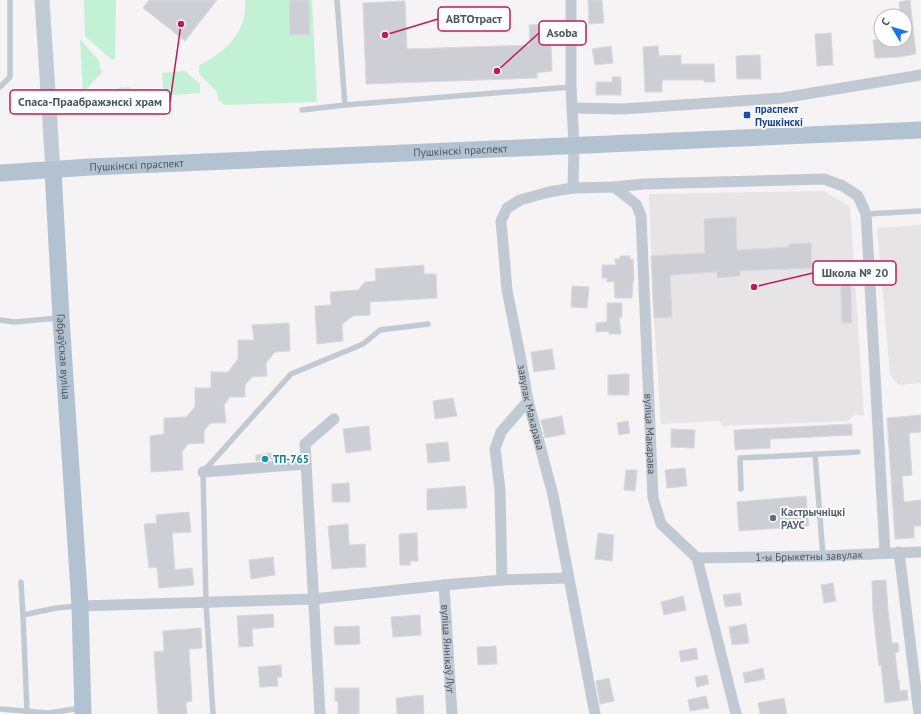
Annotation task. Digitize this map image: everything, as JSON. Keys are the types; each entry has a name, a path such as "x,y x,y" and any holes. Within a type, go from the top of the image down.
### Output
{"main road":[{"name":"Габраўская вуліца","path":"42,0 80,606 83,711"},
{"name":"Пушкінскі праспект","path":"0,173 91,167 921,130"}],"street":[{"path":"571,0 571,87 574,146 573,188 614,187 644,184 824,179 843,186 858,196 866,214 885,553"},
{"path":"573,108 623,109 782,98 921,75"},
{"name":"вуліца Макарава","path":"614,187 636,204 641,216 653,498 661,524 697,558"},
{"name":"завулак Макарава","path":"573,188 549,192 520,200 507,208 501,221 507,290 528,401 553,495 595,714"},
{"path":"502,580 500,490 495,449 501,432 528,401"},
{"path":"320,714 305,444 334,419"},
{"path":"203,472 306,464"},
{"path":"899,552 919,714"},
{"name":"1-ы Брыкетны завулак","path":"697,558 823,556 921,552"},
{"path":"697,558 736,714"},
{"path":"80,606 314,599 444,584 568,578"},
{"name":"вуліца Яннікаў Луг","path":"444,584 452,714"}],"lane":[{"path":"0,87 10,77 10,0"},
{"path":"337,0 345,105"},
{"path":"302,110 345,105 571,87"},
{"path":"866,214 921,211"},
{"path":"0,320 14,322 61,318"},
{"path":"213,714 206,603 203,472 291,374 363,344 380,330 428,324"},
{"path":"741,489 740,458 858,452"},
{"path":"815,454 823,556"},
{"path":"21,582 27,712"},
{"path":"23,615 56,608 80,606"},
{"path":"0,709 49,713 83,711"}],"shaded area":[{"path":"824,191 850,207 864,415 854,415 849,421 722,426 720,421 661,424 654,318 649,194"},
{"path":"921,225 921,383 899,385 890,375 877,228"}],"green space":[{"path":"84,0 116,0 115,58 112,60 85,36"},
{"path":"245,0 312,0 317,102 225,105 218,100 217,92 199,74 199,65 218,54 233,40 239,31 243,22"},
{"path":"80,39 100,62 99,66 102,72 83,93"},
{"path":"185,71 200,84 200,93 172,95 163,87 162,73"},
{"path":"120,87 129,87 140,99 139,102 136,103 137,112 98,114 98,110"}],"building":[{"path":"149,0 217,0 185,41 143,8"},
{"path":"289,0 309,0 310,34 290,35"},
{"path":"588,0 602,0 604,23 589,24"},
{"path":"910,0 911,8 899,8 899,2"},
{"path":"405,1 407,49 530,45 529,25 550,24 552,71 537,73 537,78 366,84 363,3"},
{"path":"913,27 916,54 899,57 875,58 874,48 913,48"},
{"path":"831,33 833,65 817,66 815,34"},
{"path":"611,46 613,63 595,65 592,49"},
{"path":"658,46 659,56 681,55 681,64 714,64 715,82 704,82 704,80 662,80 662,92 645,92 643,47"},
{"path":"760,55 761,79 737,79 736,56"},
{"path":"612,77 621,77 621,95 596,95 596,82 612,82"},
{"path":"736,217 737,250 789,247 789,244 811,243 812,268 740,271 740,276 717,278 717,272 670,275 672,317 654,318 651,256 705,253 704,219"},
{"path":"620,256 630,256 630,259 633,259 634,281 632,298 615,298 614,281 607,282 607,278 602,278 602,265 616,265 615,259 620,259"},
{"path":"424,265 424,274 436,274 437,298 370,302 370,315 353,316 342,324 343,341 317,344 315,306 331,305 330,292 358,290 365,282 376,281 375,269"},
{"path":"840,267 850,267 852,323 842,323"},
{"path":"572,286 589,287 587,308 571,307"},
{"path":"607,303 622,303 622,317 619,317 621,334 609,334 609,331 596,332 596,323 607,322"},
{"path":"289,323 290,351 275,352 266,363 267,376 252,377 245,385 245,397 230,397 224,405 226,423 210,423 204,431 204,443 188,444 182,452 183,470 151,472 150,436 164,434 164,418 186,417 195,407 195,388 211,388 211,372 228,372 238,359 238,340 254,340 252,325"},
{"path":"552,349 555,369 534,372 531,352"},
{"path":"629,374 629,395 608,395 608,375"},
{"path":"453,398 457,416 435,419 433,401"},
{"path":"921,415 921,432 909,433 912,475 902,476 904,502 921,500 921,526 914,526 914,538 895,539 887,418"},
{"path":"562,416 565,434 545,438 541,420"},
{"path":"628,421 630,433 619,435 617,423"},
{"path":"852,424 852,435 770,439 770,448 735,450 734,430"},
{"path":"369,426 371,450 346,453 343,429"},
{"path":"671,429 695,430 694,448 671,447"},
{"path":"448,442 450,461 428,463 426,444"},
{"name":"ТП-765","path":"273,453 274,459 256,461 256,455"},
{"path":"685,468 687,486 667,488 665,470"},
{"path":"626,470 637,470 635,491 624,490"},
{"path":"349,483 350,502 332,502 332,484"},
{"path":"465,486 467,508 427,510 427,489"},
{"name":"Кастрычніцкі РАУС","path":"806,496 809,526 739,531 737,502"},
{"path":"189,512 191,532 172,533 175,570 192,568 194,585 159,588 157,567 149,568 144,524 157,523 156,515"},
{"path":"348,524 349,545 365,544 366,567 332,569 328,526"},
{"path":"417,533 418,561 410,561 410,565 400,565 399,534"},
{"path":"598,533 614,535 612,561 595,559"},
{"path":"273,557 275,575 251,579 249,560"},
{"path":"886,580 892,643 898,643 899,652 895,652 900,691 907,690 908,700 885,703 873,612 872,581"},
{"path":"833,583 836,601 824,603 821,585"},
{"path":"740,593 742,605 725,607 723,595"},
{"path":"683,596 686,610 664,615 661,602"},
{"path":"273,614 274,627 252,629 253,646 239,647 237,616"},
{"path":"420,615 421,635 393,637 391,617"},
{"path":"746,624 749,643 732,645 729,627"},
{"path":"359,626 360,644 335,645 334,627"},
{"path":"201,628 202,648 189,649 192,701 186,702 187,714 158,714 154,652 164,651 163,631"},
{"path":"496,646 497,664 478,665 477,647"},
{"path":"696,648 698,659 681,662 679,651"},
{"path":"281,665 282,677 277,677 278,686 260,687 258,667"},
{"path":"763,668 765,679 745,683 743,673"},
{"path":"707,675 709,684 697,687 695,677"},
{"path":"609,678 614,701 600,704 596,681"},
{"path":"335,688 359,688 359,714 338,714 338,701 335,701"},
{"path":"423,695 424,714 397,714 396,698"},
{"path":"706,696 709,708 690,711 688,700"},
{"path":"784,698 787,714 760,714 758,703"}],"place":[{"name":"Спаса-Праабражэнскі храм","path":"181,24"},
{"name":"АВТОтраст","path":"385,35"},
{"name":"Asoba","path":"497,71"},
{"name":"праспект Пушкінскі","path":"747,115"},
{"name":"Школа № 20","path":"754,287"},
{"name":"ТП-765","path":"265,459"},
{"name":"Кастрычніцкі РАУС","path":"773,518"}]}
